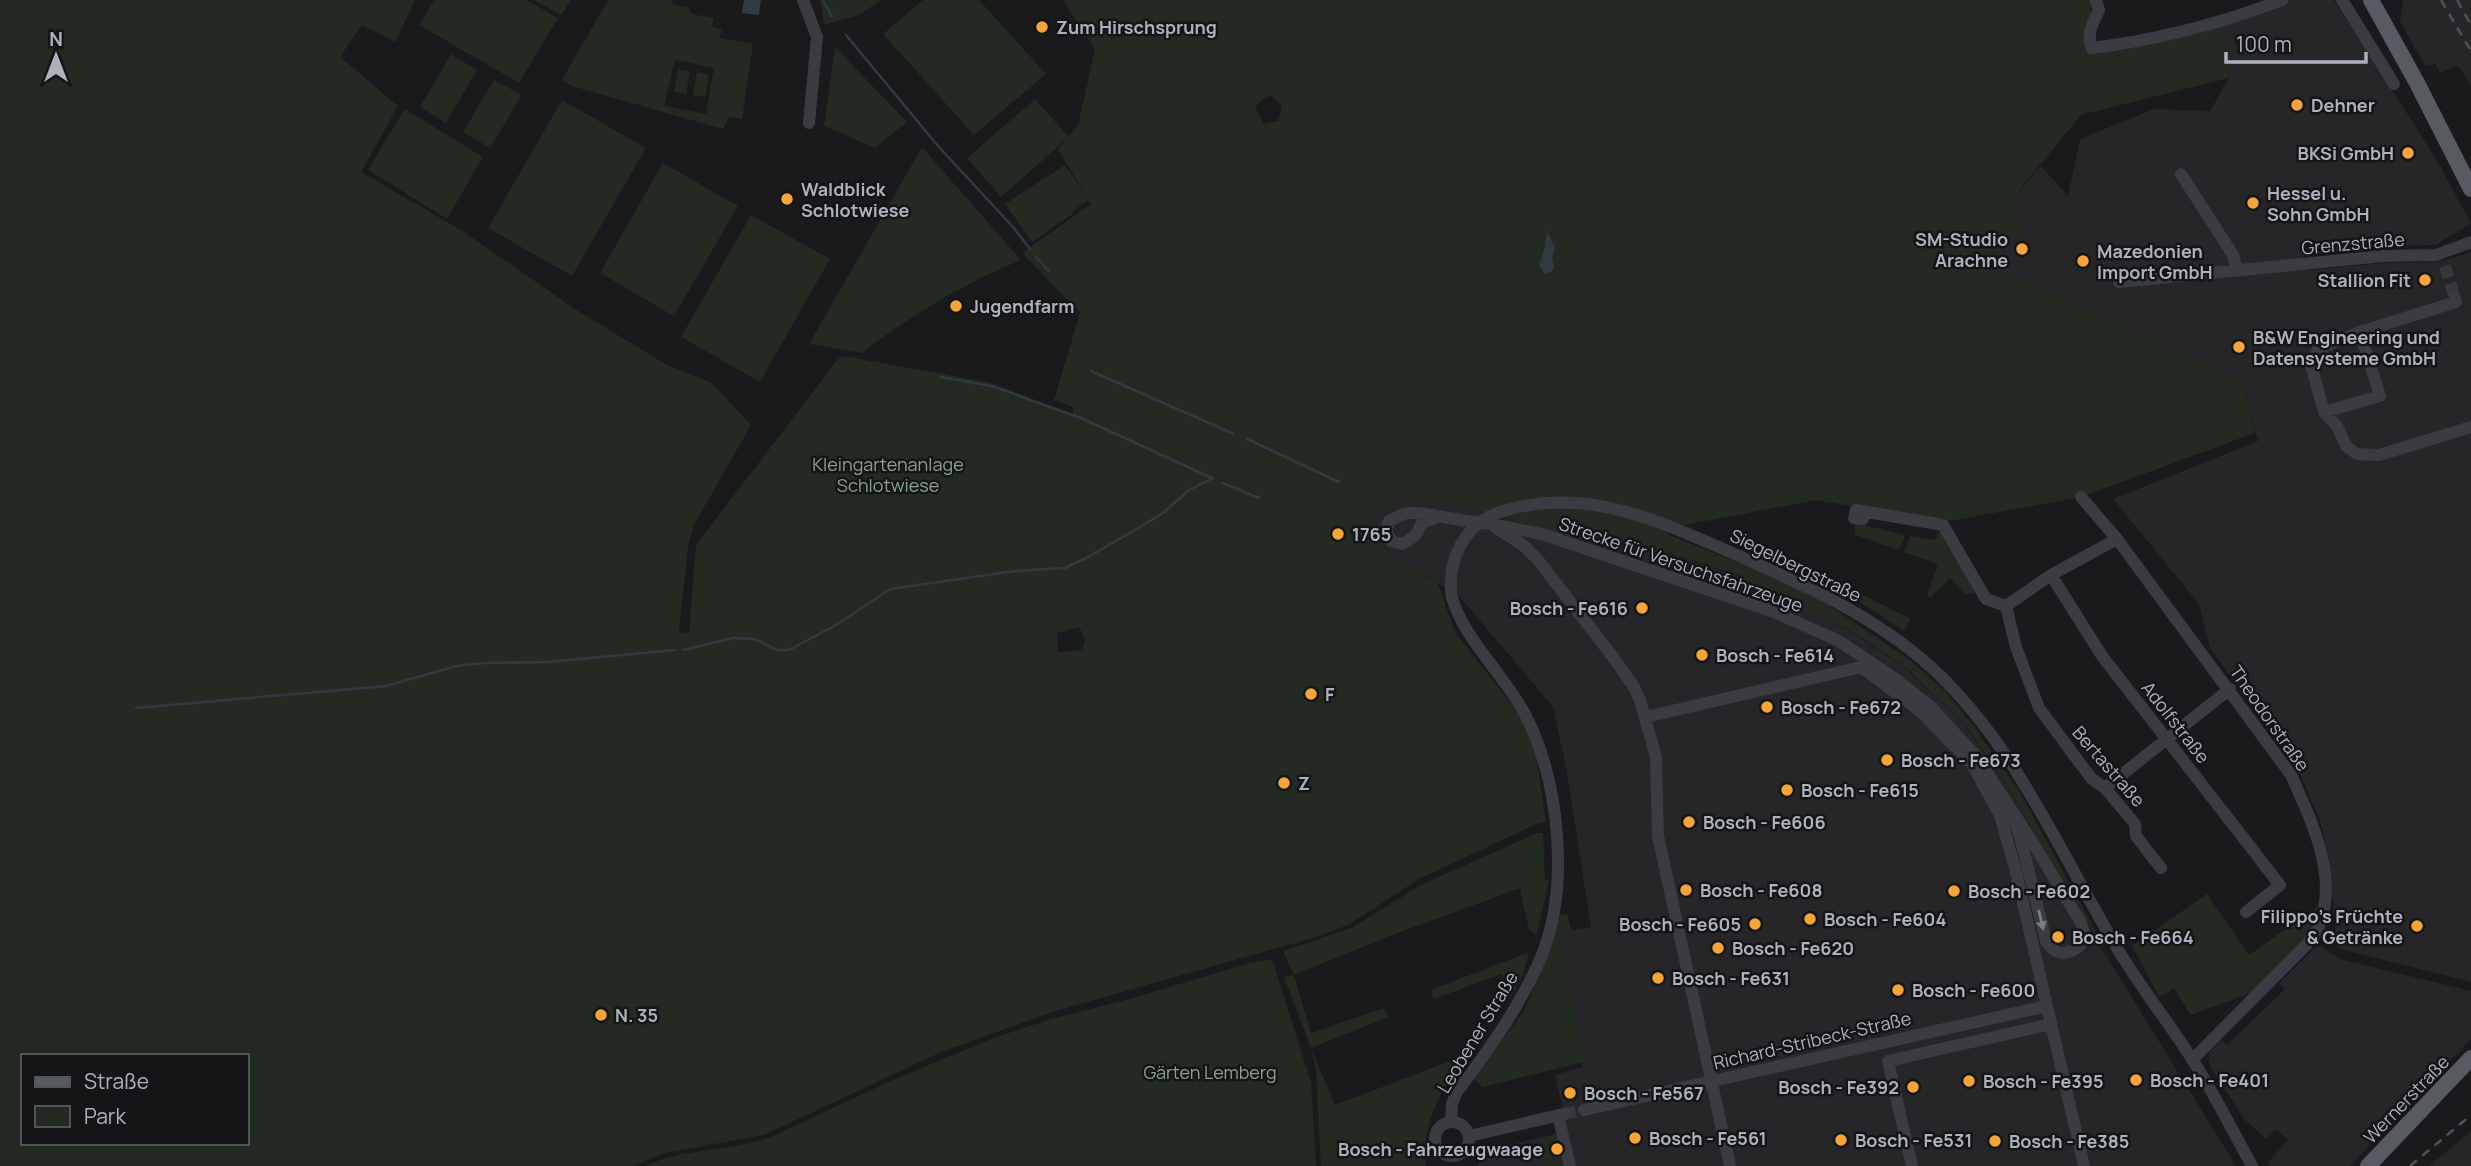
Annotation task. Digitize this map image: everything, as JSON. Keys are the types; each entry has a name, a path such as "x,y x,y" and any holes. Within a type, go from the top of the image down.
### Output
{"main road":[{"path":"2371,0 2467,175 2471,189"},
{"name":"Wernerstraße","path":"2368,1166 2471,1058"}],"street":[{"path":"803,0 817,37 809,123"},
{"path":"2101,3 2090,30 2089,41 2092,48 2160,37 2282,0"},
{"path":"2342,0 2394,85"},
{"path":"2181,174 2233,255 2237,271"},
{"name":"Grenzstraße","path":"2119,282 2383,256 2443,260 2471,242"},
{"path":"2455,298 2456,302 2360,332 2318,349 2311,365 2324,412 2337,426 2346,446 2357,454 2379,455 2471,427"},
{"path":"2324,412 2380,396 2360,332"},
{"name":"Theodorstraße","path":"2081,497 2117,539 2291,775 2310,818 2323,858 2326,900 2320,926 2314,937 2192,1060"},
{"name":"Siegelbergstraße","path":"1503,511 1526,505 1562,502 1609,506 1637,514 1826,595 1866,619 1916,656 1954,690 2000,746 2025,784 2121,955 2192,1060 2252,1166"},
{"name":"Leobener Straße","path":"1451,1122 1452,1104 1457,1093 1517,1007 1540,961 1553,912 1558,856 1550,781 1533,730 1505,681 1464,629 1452,598 1452,570 1465,537 1476,525 1503,511"},
{"path":"1866,512 1942,525 1986,599 2007,606 2050,575 2117,539"},
{"name":"Strecke für Versuchsfahrzeuge","path":"1437,517 1523,530 1579,545 1774,612 1839,641 1898,680 1952,728 1976,756 2009,807 2052,874 2081,923 2084,935 2082,944 2074,950 2063,953 2054,950 2046,941 2020,836 2009,807"},
{"path":"1490,525 1523,545 1538,560 1634,687 1646,717 1656,757 1658,836 1730,1166"},
{"name":"Adolfstraße","path":"2050,575 2089,638 2280,885 2246,912"},
{"name":"Bertastraße","path":"2007,606 2016,647 2039,708 2091,778 2105,788 2135,824 2136,836 2161,868"},
{"path":"1646,717 1861,667 1920,711 1972,764 2000,815 2015,868 2084,1166"},
{"path":"2105,788 2230,689"},
{"path":"2032,880 2034,873 2039,870 2046,869 2052,874"},
{"name":"Richard-Stribeck-Straße","path":"1584,1110 2047,1006"},
{"path":"1912,1166 1888,1061 2051,1024"},
{"path":"1469,1136 1561,1115 1570,1166"},
{"name":"Leobener Straße","path":"1451,1122 1462,1125 1469,1136 1464,1152 1447,1161 1438,1149 1435,1138 1440,1127 1451,1122"}],"shaded area":[{"path":"744,0 761,0 759,15 742,13"},
{"path":"2292,0 2334,0 2435,157 2471,223 2436,245 2386,246 2302,256 2311,270 2384,263 2438,262 2471,252 2471,982 2337,948 2329,858 2320,821 2298,769 2210,648 2199,604 2113,499 2258,441 2242,382 1983,260 2026,232 2008,204 2041,166 2068,196 2080,139 2154,109 2210,111 2229,78 2222,24"},
{"path":"2403,0 2471,0 2471,87 2458,65 2440,73 2435,64 2425,66 2400,21"},
{"path":"1547,230 1555,248 1552,257 1554,268 1545,274 1539,265"},
{"path":"1428,497 1589,542 1596,529 1741,577 1737,591 1807,608 1859,637 1904,667 1966,727 2014,797 2052,868 2236,1166 1479,1166 1477,1155 1483,1150 1568,1132 1555,1075 1583,1067 1564,1015 1557,932 1591,927 1566,767 1553,707 1459,596 1389,554 1370,528 1386,499"},
{"path":"2316,947 2321,947 2340,959 2471,991 2471,1039 2350,1166 2269,1166 2267,1163 2288,1140 2276,1129 2266,1139 2245,1120 2212,1070 2209,1053 2221,1040 2227,1045 2285,989 2279,983"},
{"path":"2471,1131 2471,1166 2429,1166 2436,1160"}],"green space":[{"name":"Kleingartenanlage Schlotwiese","path":"0,0 415,0 395,42 362,25 340,57 398,106 361,172 461,230 575,309 667,365 712,383 751,425 694,525 688,546 679,632 689,633 696,545 838,359 843,356 992,383 1073,416 1073,407 1054,400 1080,313 1022,253 1091,204 1088,200 1032,242 1005,204 1065,165 1087,197 1058,150 1078,125 1095,49 1063,0 2091,0 2092,51 2222,24 2229,78 2081,115 2008,204 2026,232 1984,260 2242,382 2255,433 2081,497 1945,522 1816,500 1669,528 1667,534 1817,597 1910,660 1945,691 1973,725 2021,794 2114,965 2052,867 2014,797 1967,727 1905,667 1859,636 1807,608 1738,590 1741,576 1596,529 1590,542 1428,497 1386,499 1370,529 1389,554 1438,584 1455,632 1522,718 1536,754 1546,822 1536,824 1419,879 1350,924 1320,936 1052,1012 939,1053 764,1135 665,1153 635,1166 0,1166","holes":["1271,96 1282,106 1278,121 1264,124 1255,107","1079,627 1084,638 1081,650 1058,652 1057,633"]},
{"path":"434,0 527,0 558,18 519,83 419,25"},
{"path":"534,0 571,0 561,15"},
{"path":"608,0 672,0 673,4 688,7 692,14 714,18 712,27 722,30 719,38 753,44 742,119 729,117 723,129 572,86 562,80","holes":["675,60 714,68 706,114 664,106"]},
{"path":"820,0 881,0 859,15 824,25"},
{"path":"923,0 979,0 1046,74 974,135 883,34"},
{"path":"835,47 907,122 875,148 824,126"},
{"path":"451,54 477,70 446,123 420,107"},
{"path":"678,69 690,71 686,94 674,92"},
{"path":"697,72 709,74 705,97 693,95"},
{"path":"494,80 522,95 490,148 463,132"},
{"path":"1035,99 1069,137 1001,197 967,158"},
{"path":"562,100 646,148 572,276 488,228"},
{"path":"405,109 483,157 447,219 368,170"},
{"path":"922,147 1021,260 939,301 862,353 809,344"},
{"path":"663,163 738,206 674,316 600,273"},
{"path":"751,215 830,259 760,382 681,337"},
{"path":"1855,523 1905,535 1899,550 1855,535"},
{"path":"1938,532 1943,533 1977,591 1967,595 1950,578 1930,598 1927,595 1938,564 1904,552 1910,536 1935,540"},
{"path":"1842,584 1911,619 1904,631 1840,589"},
{"path":"1537,833 1543,833 1545,880 1549,880 1537,935 1529,930 1520,889 1526,886 1392,935 1294,975 1283,951 1351,928 1421,885"},
{"path":"2207,894 2249,955 2318,906 2313,931 2251,993 2191,1015 2174,989 2159,997 2132,946"},
{"path":"1567,914 1571,930 1560,935 1584,1062 1483,1087 1474,1079 1523,1012 1545,963 1560,915"},
{"path":"1529,952 1523,975 1510,999 1501,991 1514,985 1510,978 1505,980 1501,974 1434,999 1431,990"},
{"name":"Gärten Lemberg","path":"1272,959 1311,1082 1316,1166 645,1166 675,1156 771,1137 897,1078 997,1037 1051,1019"},
{"path":"1294,975 1311,1033 1384,1008 1389,1017 1311,1048 1284,977"},
{"path":"1311,1048 1335,1105 1450,1061 1456,1072 1441,1094 1432,1116 1427,1140 1426,1166 1321,1166 1316,1070"},
{"path":"1556,1134 1558,1143 1553,1145 1555,1155 1561,1154 1562,1161 1559,1166 1546,1166 1538,1138"}],"waterway":[{"path":"824,2 832,17"},
{"path":"846,35 938,146 1030,249"},
{"path":"1035,256 1049,271"},
{"path":"1091,371 1234,434"},
{"path":"941,377 992,386 1083,419 1212,478"},
{"path":"1247,439 1339,482"},
{"path":"684,650 733,638 755,639 777,650 789,650 836,625 890,589 1015,571 1065,568 1163,513 1189,490 1213,478"},
{"path":"1223,483 1259,498"},
{"path":"136,708 386,686 457,666 484,663 548,662 675,650"}],"tunnel":[{"path":"2445,266 2455,298"},
{"path":"1564,1114 1584,1110"}],"railway":[{"path":"2441,0 2471,51"},
{"path":"2457,0 2471,25"},
{"path":"2410,1166 2471,1115"}],"place":[{"name":"Zum Hirschsprung","path":"1042,27"},
{"name":"Dehner","path":"2297,105"},
{"name":"BKSi GmbH","path":"2408,153"},
{"name":"Waldblick Schlotwiese","path":"787,199"},
{"name":"Hessel u. Sohn GmbH","path":"2253,203"},
{"name":"SM-Studio Arachne","path":"2022,249"},
{"name":"Mazedonien Import GmbH","path":"2083,261"},
{"name":"Stallion Fit","path":"2425,280"},
{"name":"Jugendfarm","path":"956,306"},
{"name":"B&W Engineering und Datensysteme GmbH","path":"2239,347"},
{"name":"1765","path":"1338,534"},
{"name":"Bosch - Fe616","path":"1642,608"},
{"name":"Bosch - Fe614","path":"1702,655"},
{"name":"F","path":"1311,694"},
{"name":"Bosch - Fe672","path":"1767,707"},
{"name":"Bosch - Fe673","path":"1887,760"},
{"name":"Z","path":"1284,783"},
{"name":"Bosch - Fe615","path":"1787,790"},
{"name":"Bosch - Fe606","path":"1689,822"},
{"name":"Bosch - Fe608","path":"1686,890"},
{"name":"Bosch - Fe602","path":"1954,891"},
{"name":"Bosch - Fe604","path":"1810,919"},
{"name":"Bosch - Fe605","path":"1755,924"},
{"name":"Filippo’s Früchte & Getränke","path":"2417,926"},
{"name":"Bosch - Fe664","path":"2058,937"},
{"name":"Bosch - Fe620","path":"1718,948"},
{"name":"Bosch - Fe631","path":"1658,978"},
{"name":"Bosch - Fe600","path":"1898,990"},
{"name":"N. 35","path":"601,1015"},
{"name":"Bosch - Fe401","path":"2136,1080"},
{"name":"Bosch - Fe395","path":"1969,1081"},
{"name":"Bosch - Fe392","path":"1913,1087"},
{"name":"Bosch - Fe567","path":"1570,1093"},
{"name":"Bosch - Fe561","path":"1635,1138"},
{"name":"Bosch - Fe531","path":"1841,1140"},
{"name":"Bosch - Fe385","path":"1995,1141"},
{"name":"Bosch - Fahrzeugwaage","path":"1557,1149"}]}
